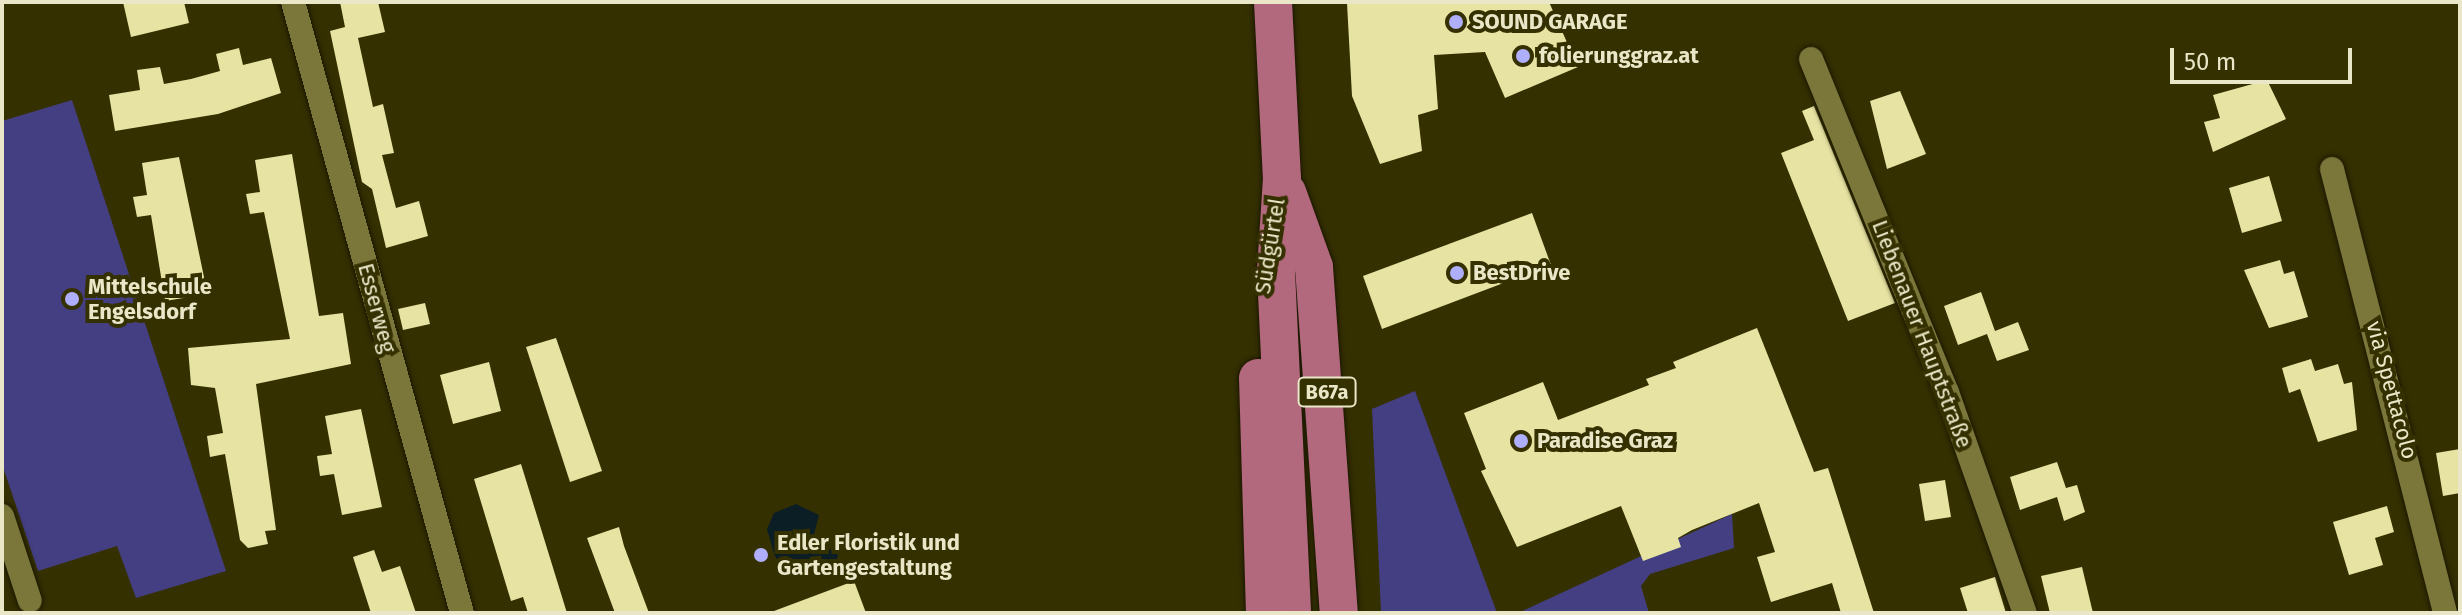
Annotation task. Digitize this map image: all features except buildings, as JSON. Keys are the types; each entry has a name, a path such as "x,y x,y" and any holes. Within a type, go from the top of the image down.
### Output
{"main road":[{"name":"B67a","path":"1273,2 1282,178"},
{"name":"Südgürtel","path":"1265,613 1256,435 1261,274 1282,178"},
{"name":"Südgürtel","path":"1282,178 1314,267 1339,613"},
{"path":"1282,178 1276,272 1292,613"},
{"path":"1282,178 1299,269 1315,613"}],"street":[{"name":"Esserweg","path":"293,2 462,613"},
{"name":"Liebenauer Hauptstraße","path":"1811,59 1947,392 2025,613"},
{"name":"via Spettacolo","path":"2332,169 2445,613"},
{"path":"2,516 30,601"}],"shaded area":[{"name":"Mittelschule Engelsdorf","path":"72,100 226,571 136,598 117,546 38,571 2,464 2,121"},
{"path":"1415,391 1497,613 1381,613 1372,409"},
{"path":"1732,514 1734,548 1650,574 1641,586 1649,613 1518,613"}],"water":[{"path":"796,504 819,515 813,538 838,555 833,573 786,576 774,554 767,529 774,513"}],"place":[{"name":"SOUND GARAGE","path":"1456,22"},
{"name":"folierunggraz.at","path":"1523,56"},
{"name":"BestDrive","path":"1457,273"},
{"name":"Mittelschule Engelsdorf","path":"72,299"},
{"name":"Paradise Graz","path":"1521,441"},
{"name":"Edler Floristik und Gartengestaltung","path":"761,555"}]}
